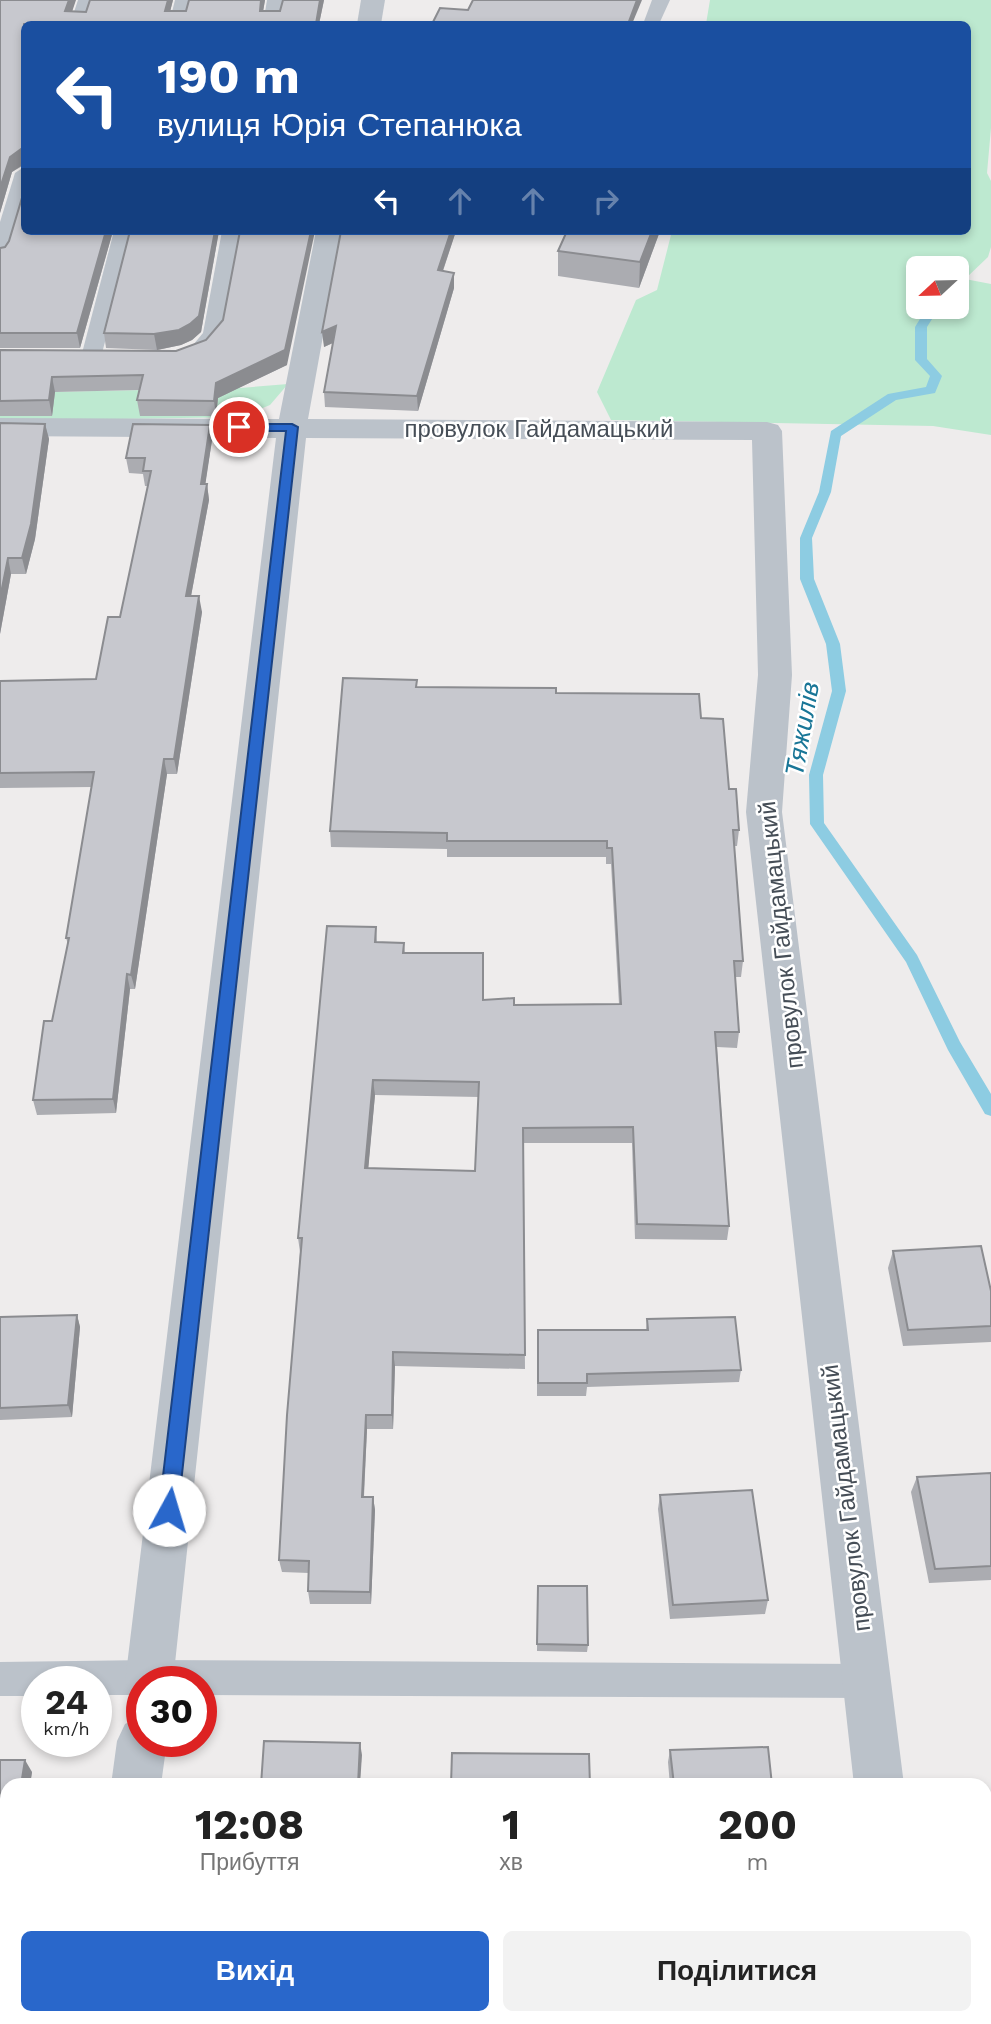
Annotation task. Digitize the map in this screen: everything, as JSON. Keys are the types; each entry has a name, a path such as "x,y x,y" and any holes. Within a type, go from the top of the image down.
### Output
{"street":[{"path":"370,21 373,0"},
{"path":"150,1666 292,427 328,235"},
{"path":"0,427 292,427"},
{"name":"провулок Гайдамацький","path":"292,427 767,431 775,675 764,812 878,1778"},
{"path":"137,1778 140,1757"}],"lane":[{"path":"80,21 87,0"},
{"path":"179,21 184,0"},
{"path":"272,21 276,0"},
{"path":"652,21 661,0"},
{"path":"0,256 21,183"},
{"path":"91,357 123,235"},
{"path":"166,358 178,358 200,349 213,334 231,235"},
{"path":"65,357 116,357"},
{"path":"0,1679 126,1679"},
{"path":"217,1679 868,1681"}],"green space":[{"path":"710,0 991,0 991,128 987,173 991,181 991,247 988,257 970,274 970,256 906,256 906,319 969,319 970,280 991,284 991,435 933,426 611,420 597,392 636,300 657,290 671,235 971,235 971,21 706,21"},
{"path":"288,384 270,405 241,417 0,421 0,393 240,388"}],"building":[{"path":"0,0 69,0 65,11 86,12 90,0 168,0 165,11 186,11 189,0 261,0 260,11 280,11 283,0 320,0 316,21 21,21 21,149 10,157 0,188"},
{"path":"473,0 637,0 629,21 434,21 440,8 468,10"},
{"path":"21,201 21,235 105,235 77,333 0,333 0,248 5,247"},
{"path":"129,235 214,235 199,316 179,330 154,334 104,333"},
{"path":"239,235 310,235 285,350 216,383 214,401 137,400 143,375 52,377 49,400 0,401 0,350 176,351 206,340 223,320"},
{"path":"340,235 450,235 438,270 454,273 417,396 324,392 336,326 322,332"},
{"path":"565,235 650,235 640,262 558,251"},
{"path":"0,423 45,424 31,524 22,558 8,558 0,598"},
{"path":"133,424 210,425 201,484 207,484 186,596 199,596 174,759 164,759 131,975 127,974 113,1099 33,1100 44,1021 52,1021 69,938 66,938 94,772 0,773 0,681 96,679 108,617 120,617 151,471 143,471 145,458 126,458"},
{"path":"343,678 417,680 416,687 556,688 556,693 699,694 701,718 723,719 729,789 736,789 739,830 733,830 743,961 734,961 739,1032 715,1032 729,1226 637,1224 633,1127 523,1128 525,1355 393,1352 392,1415 366,1415 362,1497 373,1497 370,1592 308,1591 309,1561 279,1560 287,1415 302,1238 298,1238 327,926 376,927 375,942 404,943 403,953 483,953 483,1000 514,998 514,1005 621,1004 612,848 607,848 607,841 447,841 447,833 330,831","holes":["373,1080 479,1082 475,1171 365,1168"]},
{"path":"981,1246 991,1291 991,1326 908,1330 893,1251"},
{"path":"77,1315 68,1405 0,1408 0,1317"},
{"path":"735,1317 741,1370 587,1374 587,1383 538,1383 538,1330 648,1330 647,1319"},
{"path":"991,1473 991,1566 935,1569 917,1477"},
{"path":"752,1490 768,1600 673,1605 660,1495"},
{"path":"538,1586 587,1586 588,1645 537,1644"},
{"path":"264,1741 360,1743 358,1778 261,1778"},
{"path":"768,1747 771,1778 673,1778 670,1750"},
{"path":"452,1753 589,1754 590,1778 451,1778"},
{"path":"0,1760 25,1760 22,1778 0,1778"}],"waterway":[{"name":"Тяжилів","path":"926,319 921,327 921,360 936,376 931,390 892,397 835,434 825,492 806,538 807,579 833,644 839,691 816,775 817,824 912,959 954,1045 991,1109"}],"route":[{"path":"169,1510 292,427 239,427"}]}
